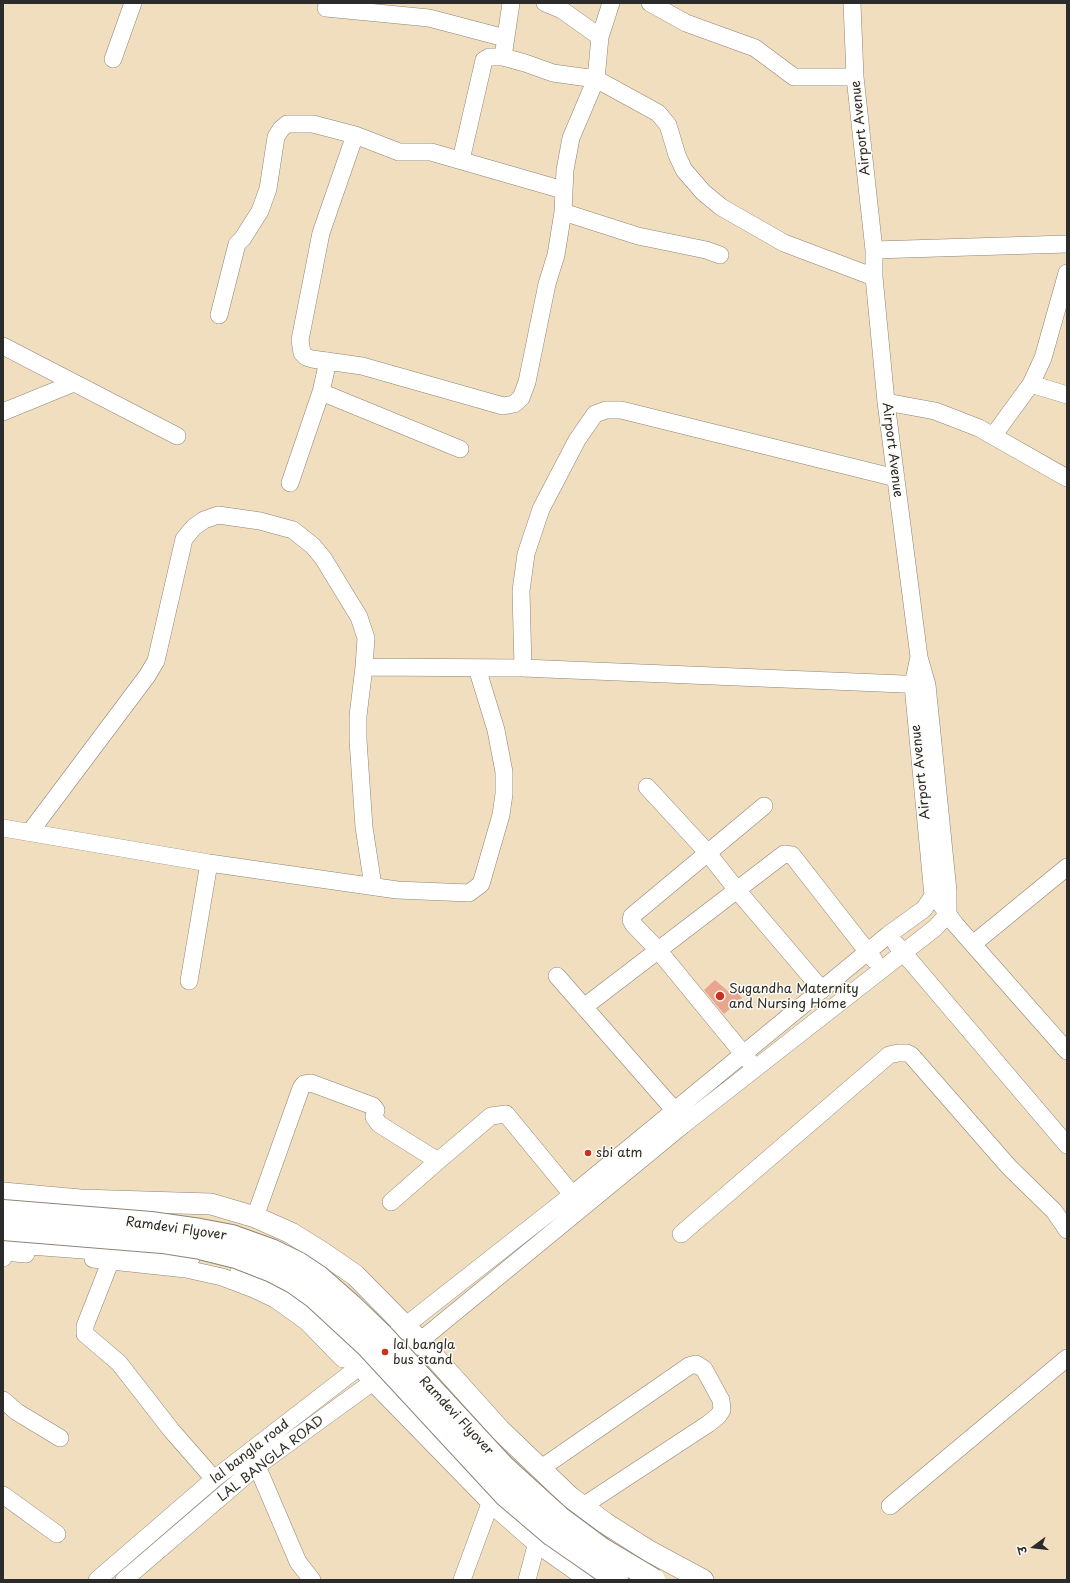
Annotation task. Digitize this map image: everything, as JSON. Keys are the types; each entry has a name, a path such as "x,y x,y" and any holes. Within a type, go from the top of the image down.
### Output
{"highway":[{"name":"Ramdevi Flyover","path":"3,1211 151,1223 200,1230 232,1236 271,1250 298,1263 319,1277 383,1336 504,1467 559,1517 602,1549 654,1580"},
{"name":"Ramdevi Flyover","path":"3,1229 162,1242 200,1248 236,1257 272,1271 293,1282 314,1297 368,1347 506,1495 552,1535 617,1580"}],"main road":[{"path":"3,1194 80,1200 211,1204 255,1217 290,1233 324,1253 354,1275 420,1341 500,1430 540,1470 582,1506 649,1551 703,1580"},
{"path":"3,1251 175,1254 210,1258 264,1279 298,1299 324,1323 357,1368 374,1381 491,1501 537,1542 591,1580"}],"street":[{"path":"114,59 134,3"},
{"path":"502,57 511,3"},
{"path":"545,3 562,10 600,37"},
{"path":"355,135 321,233 300,340 300,348 306,357 328,362 362,366 503,406 514,404 521,398 528,382 547,284 556,255 563,212 564,170 571,138 596,79 600,37 611,3"},
{"path":"650,3 686,23 738,40 755,48 794,77 855,77"},
{"name":"Airport Avenue","path":"852,3 855,77 874,250 874,277 886,402 919,657 933,896"},
{"path":"326,8 429,18 505,38"},
{"path":"461,160 484,60 489,57 502,57 525,63 552,73 596,79 658,113 668,125 677,155 684,170 703,192 721,207 784,243 874,277"},
{"path":"219,315 237,244 243,238 257,215 268,189 276,137 281,128 287,124 312,124 355,135 399,152 431,152 563,190"},
{"path":"563,212 638,236 706,250 720,255"},
{"path":"874,250 1067,244"},
{"path":"993,436 1031,384 1043,358 1067,273"},
{"path":"3,346 177,436"},
{"path":"290,483 321,392 328,362"},
{"path":"3,412 74,383"},
{"path":"1031,384 1067,395"},
{"path":"321,392 460,449"},
{"path":"886,402 935,411 979,428 1067,478"},
{"path":"523,668 522,591 526,554 541,509 577,440 595,414 606,410 621,410 896,478"},
{"path":"30,832 147,676 156,661 184,539 194,527 204,520 218,515 260,521 292,530 313,546 323,558 359,617 366,638 358,716 358,740 364,827 373,886"},
{"path":"364,667 523,668 920,685 948,891 948,914 935,928 755,1067 680,1117"},
{"path":"3,828 209,863 373,886 458,894 469,893 481,884 501,814 504,772 496,730 477,668"},
{"path":"647,787 707,852 737,890 822,990"},
{"path":"755,1067 658,950 633,924 632,916 764,806"},
{"path":"584,1007 784,854 792,855 881,969"},
{"path":"189,981 209,863"},
{"path":"973,944 1067,867"},
{"path":"392,1202 491,1116 506,1114 577,1201 680,1117 743,1054 888,935 924,909 933,896 1067,1051"},
{"path":"888,935 1067,1145"},
{"path":"557,976 680,1117"},
{"path":"681,1234 889,1055 898,1053 907,1053 912,1055 1009,1167 1054,1211 1067,1230"},
{"path":"255,1217 301,1088 304,1084 311,1083 373,1106 376,1110 374,1117 379,1124 438,1161"},
{"name":"lal bangla road","path":"96,1580 214,1479 357,1368 405,1326 487,1262 577,1201"},
{"name":"LAL BANGLA ROAD","path":"124,1580 257,1466 374,1381 497,1277 577,1201"},
{"path":"3,1251 111,1260 186,1269 222,1277 275,1299 307,1322 357,1368"},
{"path":"111,1260 85,1326 85,1334 119,1363 172,1431 214,1479"},
{"path":"487,1262 497,1277"},
{"path":"890,1506 1067,1358"},
{"path":"540,1470 689,1366 696,1364 704,1369 721,1400 722,1410 718,1416 582,1506"},
{"path":"3,1400 16,1412 60,1438"},
{"path":"257,1466 298,1562 312,1580"},
{"path":"3,1495 56,1534"},
{"path":"462,1580 491,1501"},
{"path":"527,1580 537,1542"}],"building":[{"path":"715,980 730,993 736,991 742,998 724,1014 704,990"}],"place":[{"name":"Sugandha Maternity and Nursing Home","path":"720,996"},
{"name":"sbi atm","path":"588,1153"},
{"name":"lal bangla bus stand","path":"385,1352"}]}
